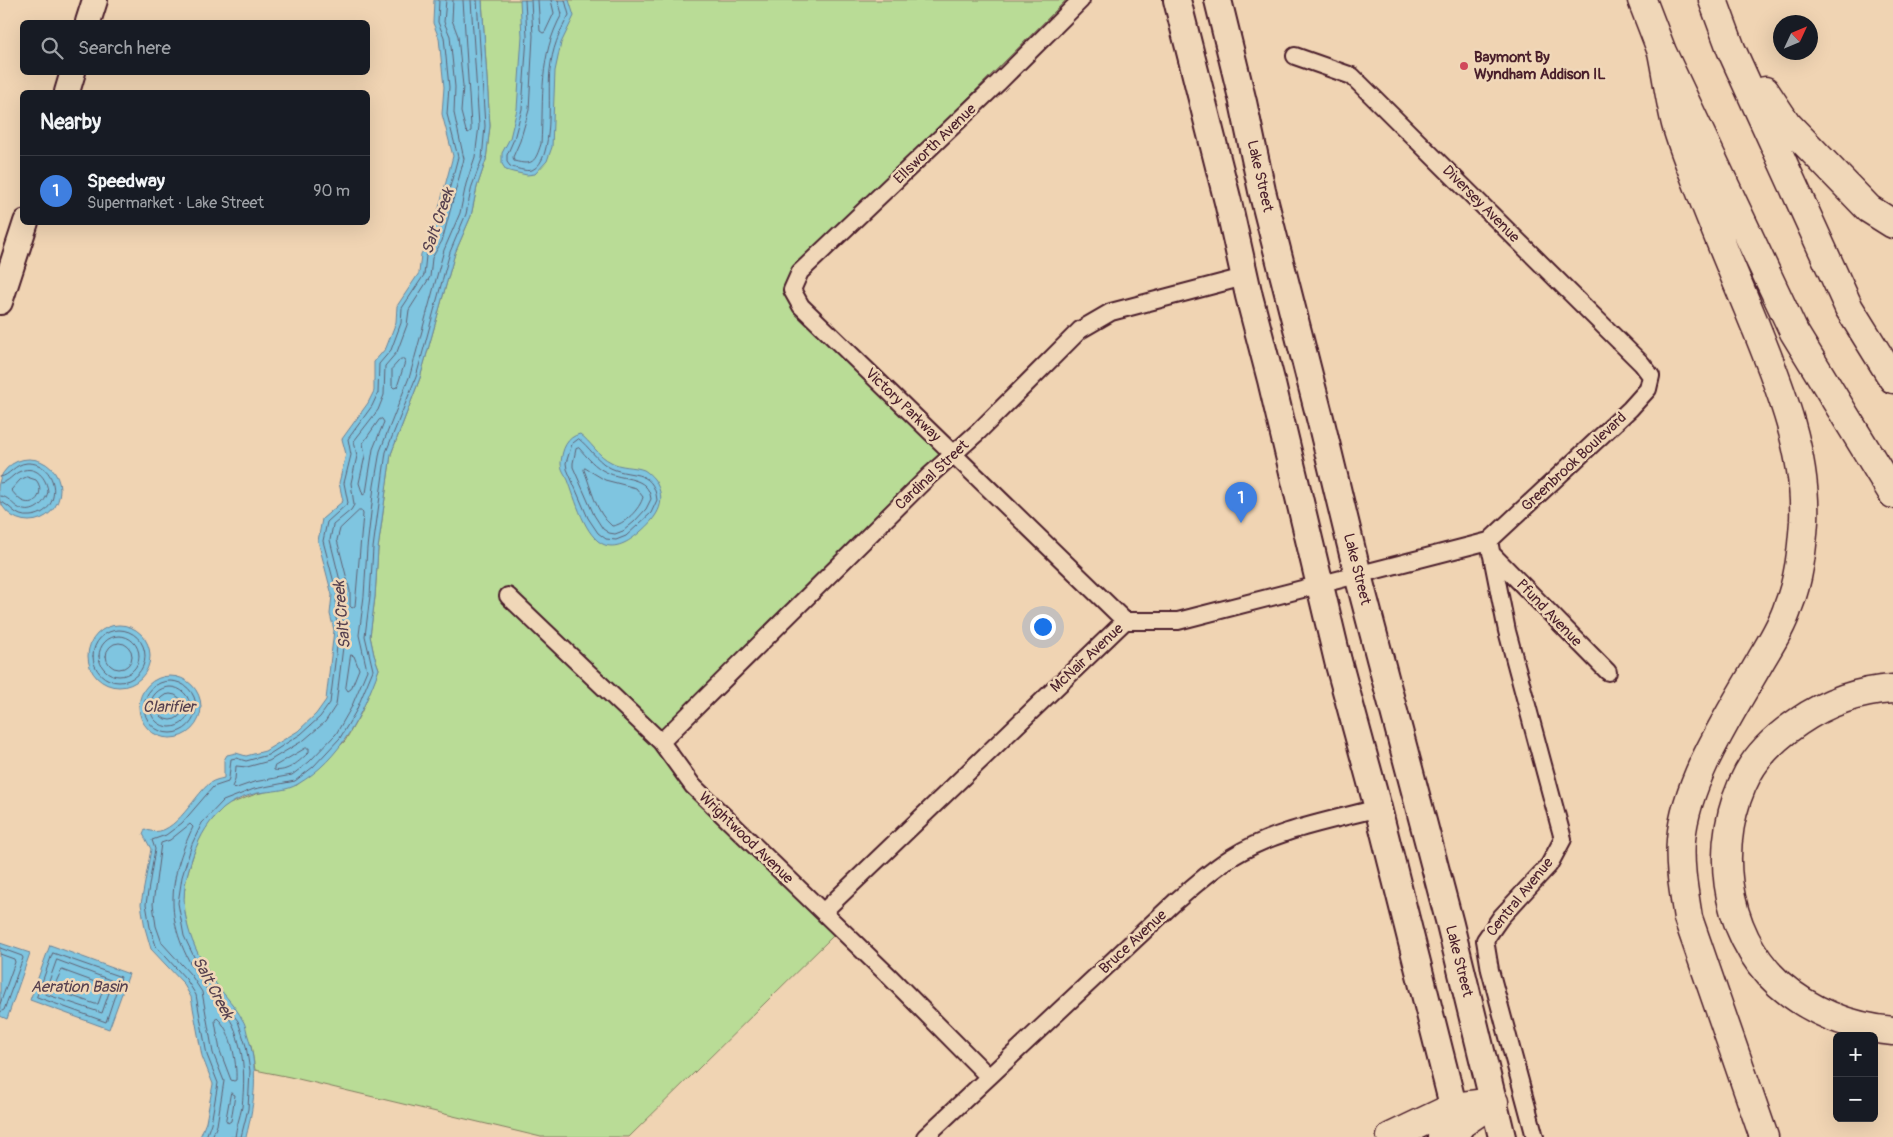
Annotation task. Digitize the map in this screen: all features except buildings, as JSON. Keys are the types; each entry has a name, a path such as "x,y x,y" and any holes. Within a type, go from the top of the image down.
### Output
{"highway":[{"path":"1642,0 1662,52 1794,332 1893,494"},
{"path":"1713,0 1725,32 1849,308 1893,379"},
{"path":"1725,32 1787,124 1869,209 1893,224"},
{"path":"1662,52 1676,124 1787,409 1797,450 1802,487 1804,518 1802,546 1798,574 1788,607 1776,634 1704,765 1693,791 1682,839 1683,888 1688,918 1764,1137"},
{"path":"1893,689 1874,690 1848,696 1814,711 1789,728 1767,748 1748,772 1737,797 1729,822 1727,852 1728,884 1734,910 1746,938 1760,962 1779,983 1800,1000 1825,1014 1850,1024 1893,1031"},
{"path":"1391,1137 1454,1127 1494,1102"}],"main road":[{"path":"89,20 95,0"},
{"path":"1177,0 1228,202 1244,277 1271,380 1319,585 1378,808 1454,1127"},
{"name":"Lake Street","path":"1218,0 1262,191 1358,575 1450,924 1502,1137"},
{"path":"67,90 72,75"},
{"path":"0,302 25,225"}],"street":[{"name":"Ellsworth Avenue","path":"792,290 800,272 1082,0"},
{"name":"Diversey Avenue","path":"1295,56 1352,76 1642,364 1651,376"},
{"name":"Cardinal Street","path":"661,742 929,476 979,431 1080,330 1111,312 1244,277"},
{"name":"Victory Parkway","path":"792,290 801,306 1125,621"},
{"name":"Greenbrook Boulevard","path":"1490,547 1632,408 1648,389 1651,376"},
{"name":"McNair Avenue","path":"823,912 1125,621 1178,621 1358,575 1490,547"},
{"name":"Pfund Avenue","path":"1490,547 1608,672"},
{"name":"Central Avenue","path":"1490,547 1507,631 1563,839 1549,865 1501,917 1485,940 1490,970 1535,1137"},
{"name":"Wrightwood Avenue","path":"508,596 661,742 693,786 889,976 989,1077"},
{"name":"Bruce Avenue","path":"925,1137 1175,902 1218,866 1263,841 1378,808"}],"green space":[{"path":"482,0 1066,0 865,201 795,267 790,277 787,286 787,296 791,306 933,442 943,454 671,721 669,766 690,793 835,934 629,1137 541,1137 255,1070 251,1045 199,957 189,934 183,903 186,878 196,846 206,826 227,805 256,794 297,785 345,741 361,713 379,669 370,636 378,549 391,454 420,378 455,253 471,216 477,187 486,160 490,126"}],"water":[{"name":"Salt Creek","path":"434,0 482,0 490,126 486,160 477,187 471,216 455,253 420,378 391,454 378,549 370,636 379,669 373,686 349,734 327,762 294,786 258,793 230,804 210,823 196,847 191,861 187,876 184,906 190,934 209,973 244,1022 251,1046 254,1072 252,1111 246,1137 200,1137 206,1122 213,1084 202,1056 191,997 183,983 151,949 145,928 141,904 151,849 143,834 145,829 155,832 164,830 173,824 210,783 224,778 224,760 227,755 236,753 246,756 265,751 298,731 316,714 326,700 334,630 330,614 332,595 318,541 322,519 343,501 339,483 346,454 342,439 368,403 374,391 374,362 386,348 396,322 397,306 419,273 421,254 431,238 453,156 442,114 444,87 439,38 433,23"},
{"path":"520,0 569,0 574,16 561,43 555,71 552,147 547,161 535,174 527,175 506,170 502,164 502,153 510,138 517,109 522,36"},
{"path":"580,434 606,459 615,464 646,471 655,480 660,491 660,504 655,516 646,527 628,541 619,545 605,545 592,534 586,526 563,472 561,463 564,448 572,438"},
{"path":"23,459 35,459 46,464 55,473 60,484 60,496 55,507 46,516 35,521 23,521 12,516 3,507 -1,499 -1,481 3,473 12,464"},
{"name":"Clarifier","path":"113,625 125,625 141,634 148,644 150,656 148,668 141,678 125,687 113,687 102,682 93,673 88,662 88,650 93,639 102,630"},
{"name":"Clarifier","path":"164,676 176,676 192,685 199,695 201,707 199,719 192,729 176,738 164,738 153,733 144,724 139,713 139,701 144,690 153,681"},
{"name":"Aeration Basin","path":"0,943 30,953 7,1019 0,1016"},
{"name":"Aeration Basin","path":"50,945 129,974 109,1029 30,1000"}],"place":[{"name":"Baymont By Wyndham Addison IL","path":"1464,66"},
{"name":"Speedway","path":"1241,523"}]}
